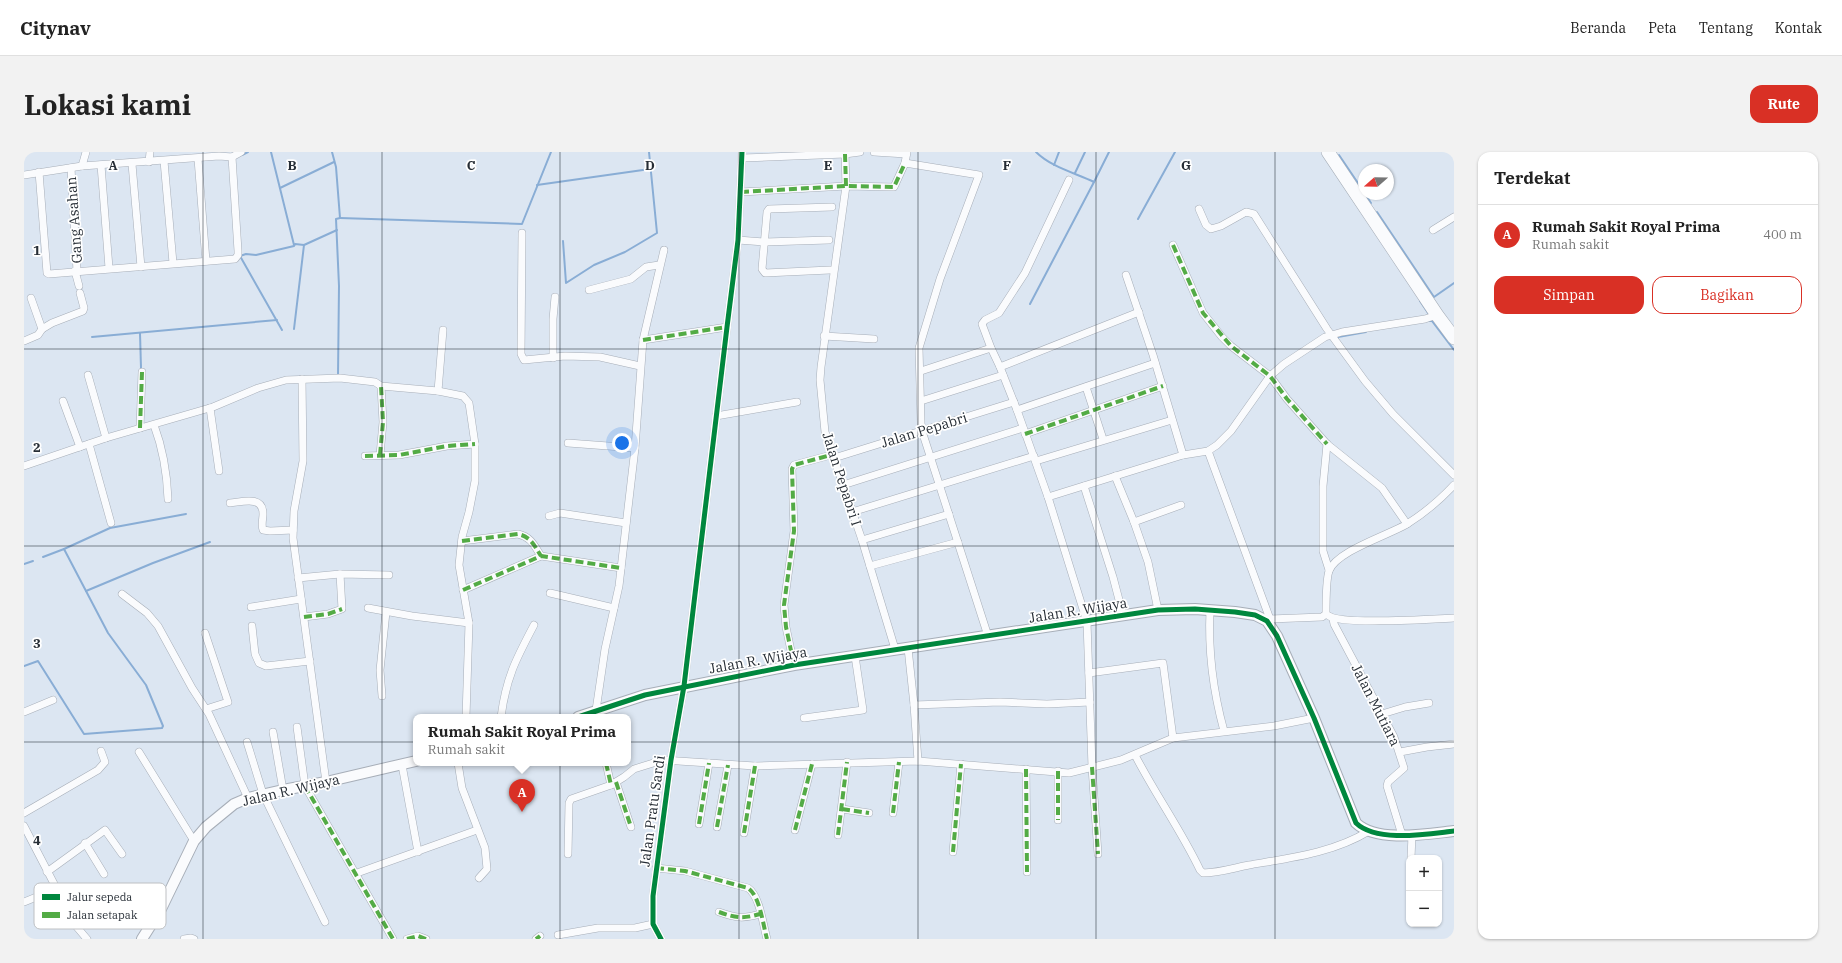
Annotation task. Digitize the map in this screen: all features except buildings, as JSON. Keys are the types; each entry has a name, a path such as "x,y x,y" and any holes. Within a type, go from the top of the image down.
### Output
{"highway":[{"path":"1331,153 1436,315 1454,338"}],"street":[{"path":"82,166 86,152"},
{"path":"149,162 150,152"},
{"path":"24,175 82,166 198,159 219,154 232,157 241,152"},
{"path":"742,155 844,154 860,152"},
{"path":"741,192 846,186 894,187 905,163 906,153 874,152"},
{"name":"Jalan Pepabri I","path":"844,154 846,186 824,336 820,380 825,432 862,540 895,649"},
{"name":"Jalan Pratu Sardi","path":"652,924 652,903 656,868 671,760 684,686 738,240 742,155"},
{"path":"39,172 47,273 206,261 235,258 238,255 232,157"},
{"path":"198,159 206,261"},
{"path":"164,161 173,263"},
{"path":"905,163 979,175 940,279 932,311 919,351 922,431 932,457 988,636"},
{"path":"132,164 141,266"},
{"path":"101,165 109,268"},
{"name":"Gang Asahan","path":"42,329 52,323 83,311 84,308 76,271 70,168"},
{"path":"1069,180 1025,274 999,313 983,322 991,348 1014,402 1035,459 1087,622 1092,768 1098,854"},
{"path":"830,270 764,272 762,269 767,212 770,209 832,207"},
{"path":"1199,209 1206,225 1210,229 1221,226 1246,212 1254,214 1331,335 1365,381 1393,414 1454,475"},
{"path":"1433,230 1454,217"},
{"path":"522,233 521,354 524,360 527,361 565,356 600,357 640,366"},
{"path":"738,240 765,242 829,240"},
{"path":"1173,245 1203,313 1231,346 1270,376 1287,399 1327,444 1382,488 1407,524"},
{"path":"595,714 605,649 621,568 635,448 643,340 664,250"},
{"path":"589,290 630,279 646,267 660,265"},
{"path":"1126,275 1139,312 1183,455"},
{"path":"553,358 553,319 555,297"},
{"path":"24,341 38,335 42,329 31,298"},
{"path":"1000,367 1139,312"},
{"path":"1048,497 1183,455 1208,451 1217,445 1231,431 1270,376 1315,342 1331,335 1425,320 1436,315"},
{"path":"643,340 727,328"},
{"path":"438,390 443,330"},
{"path":"824,336 874,339"},
{"path":"920,371 991,348"},
{"path":"1017,410 1155,363"},
{"path":"140,428 142,372"},
{"path":"88,375 106,438"},
{"path":"921,401 1003,375"},
{"path":"24,466 106,438 210,408 258,388 286,380 340,378 375,382 381,386 438,390 463,396 469,404 475,444 475,481 462,541 459,565 469,623 466,714"},
{"path":"302,379 303,461 294,511 293,538 326,782"},
{"path":"380,456 383,422 381,386"},
{"path":"843,485 932,457 1093,410 1162,386"},
{"path":"1086,387 1103,440"},
{"path":"64,401 80,447"},
{"path":"716,416 797,402"},
{"name":"Jalan Pepabri","path":"794,665 786,626 784,605 794,531 792,469 794,465 833,456 922,431 1014,402"},
{"path":"210,408 219,471"},
{"path":"852,512 1172,420"},
{"path":"154,425 167,474 168,500"},
{"path":"568,443 635,448"},
{"path":"89,444 111,523"},
{"path":"365,456 399,455 447,446 475,444"},
{"path":"1326,614 1329,570 1323,551 1323,486 1327,444"},
{"path":"1208,451 1268,620 1277,636 1314,718 1353,818 1360,827 1378,834 1407,835 1454,831"},
{"path":"1115,476 1134,522 1148,562 1158,610"},
{"path":"1329,570 1349,552 1407,524 1444,495 1454,485"},
{"path":"1084,486 1113,577 1123,615"},
{"path":"230,503 256,501 263,509 263,530 293,530"},
{"path":"1134,522 1180,505"},
{"path":"549,516 560,513 626,523"},
{"path":"862,540 949,514"},
{"path":"462,541 518,534 530,538 541,556"},
{"path":"870,566 958,542"},
{"path":"463,590 541,556 621,568"},
{"path":"298,578 340,574 389,575"},
{"path":"304,617 328,614 342,609 340,574"},
{"path":"550,593 614,608"},
{"path":"122,594 147,613 158,626 192,688 206,709 248,798"},
{"path":"251,607 301,598"},
{"path":"368,608 386,612 469,623"},
{"name":"Jalan R. Wijaya","path":"595,714 645,695 794,665 1087,622 1158,610 1210,610 1255,615 1268,620"},
{"path":"1210,610 1209,633 1212,675 1224,731"},
{"path":"382,696 380,670 386,612"},
{"path":"1268,620 1322,617 1326,614"},
{"path":"1326,614 1333,619 1397,620 1454,618"},
{"name":"Jalan Mutiara","path":"1333,619 1334,624 1382,714 1400,752 1404,768 1388,782 1387,786 1407,835"},
{"path":"502,714 505,691 510,673 534,625"},
{"path":"252,626 255,654 259,663 266,666 310,661"},
{"path":"205,633 228,702 206,709"},
{"path":"908,648 918,761"},
{"path":"804,718 863,710 855,656"},
{"path":"1089,673 1164,664 1173,738"},
{"path":"24,712 53,700"},
{"path":"914,705 1000,702 1047,704 1090,702"},
{"path":"1382,714 1405,707 1429,703"},
{"path":"568,854 571,799 614,784 634,768 663,760 755,766 918,761 1069,772 1092,768 1135,755 1173,738 1274,726 1314,718"},
{"path":"297,727 305,786 357,873 393,939"},
{"path":"273,732 283,790"},
{"path":"247,742 263,794 325,922"},
{"path":"1400,752 1427,746 1454,744"},
{"path":"24,813 98,770 105,762 101,751"},
{"path":"139,752 194,841"},
{"path":"1135,755 1168,814 1189,846 1200,870 1206,873 1335,848 1356,839 1369,831"},
{"name":"Jalan R. Wijaya","path":"166,899 194,841 220,814 234,804 263,794 326,782 413,762"},
{"path":"838,835 848,762"},
{"path":"893,813 899,762"},
{"path":"699,824 709,763"},
{"path":"795,830 812,764"},
{"path":"952,852 961,764"},
{"path":"402,765 418,852"},
{"path":"717,827 728,765"},
{"path":"458,766 462,788 485,848 487,869 479,878"},
{"path":"607,766 631,827"},
{"path":"744,833 755,766"},
{"path":"1026,769 1028,872"},
{"path":"1058,771 1058,820"},
{"path":"842,809 869,813"},
{"path":"24,826 53,883"},
{"path":"47,872 85,843 105,830 122,854"},
{"path":"357,873 477,830"},
{"path":"1407,835 1411,855"},
{"path":"85,843 104,874"},
{"path":"656,868 685,871 744,886 755,895 767,939"},
{"path":"24,902 34,898"},
{"path":"719,912 738,918 760,914"},
{"path":"558,935 598,928 635,928 652,924 661,939"},
{"path":"79,929 87,939"},
{"name":"Jalan R. Wijaya","path":"142,939 148,929"},
{"path":"407,939 418,936 426,939"},
{"path":"184,939 194,939"}],"waterway":[{"path":"242,155 248,152"},
{"path":"271,152 294,245"},
{"path":"332,152 336,167 340,218 336,219 339,286 338,376"},
{"path":"340,218 522,224 551,152"},
{"path":"563,241 566,283 594,265 625,252 657,233 649,152"},
{"path":"1036,152 1056,166 1094,182 1109,152"},
{"path":"1054,165 1059,152"},
{"path":"1075,173 1085,152"},
{"path":"1138,219 1175,152"},
{"path":"1339,155 1358,183"},
{"path":"280,188 334,162"},
{"path":"537,185 650,169"},
{"path":"1030,304 1094,182"},
{"path":"1377,212 1434,297 1454,283"},
{"path":"240,256 246,254 256,255 294,246 295,244 304,245 337,230"},
{"path":"294,329 304,245"},
{"path":"240,256 282,330"},
{"path":"1420,301 1428,313"},
{"path":"92,337 277,320"},
{"path":"1427,321 1432,321 1454,350"},
{"path":"1338,340 1338,337 1366,332"},
{"path":"140,333 141,368"},
{"path":"64,549 110,528 186,514"},
{"path":"43,557 64,549 86,591 153,563 210,542"},
{"path":"24,564 33,561"},
{"path":"24,666 38,661 84,734 162,728 163,726 146,685 108,633 86,591"}],"marked path":[{"path":"845,154 846,186"},
{"path":"741,192 846,186 894,187 905,163"},
{"path":"1173,245 1203,313 1231,346 1270,376 1287,399 1327,444"},
{"path":"643,340 727,327"},
{"path":"140,428 142,372"},
{"path":"380,455 383,422 381,386"},
{"path":"1025,434 1163,386"},
{"path":"365,456 399,455 447,446 475,444"},
{"path":"794,665 786,627 784,605 794,531 792,469 794,465 831,455"},
{"path":"462,541 518,534 529,539 541,556"},
{"path":"463,590 541,556 621,568"},
{"path":"304,617 328,614 342,609"},
{"path":"838,835 847,762"},
{"path":"893,813 899,762"},
{"path":"699,824 709,763"},
{"path":"795,830 812,764"},
{"path":"953,852 961,764"},
{"path":"717,827 728,765"},
{"path":"607,766 611,785"},
{"path":"744,833 755,766"},
{"path":"1092,767 1098,854"},
{"path":"1026,769 1027,872"},
{"path":"1058,771 1058,820"},
{"path":"616,782 631,827"},
{"path":"305,786 393,939"},
{"path":"842,809 869,813"},
{"path":"656,868 685,871 748,888 752,892 758,904 767,939"},
{"path":"719,912 730,916 740,917 749,917 760,914"},
{"path":"407,939 418,936 426,939"},
{"path":"536,939 540,936"}],"cycle path":[{"path":"661,939 653,924 653,896 671,760 684,686 738,240 742,152"},
{"path":"587,714 645,695 794,665 1158,610 1195,609 1235,612 1255,615 1267,621 1277,636 1314,718 1356,823 1365,829 1376,833 1389,835 1403,836 1454,831"}],"place":[{"name":"Rumah Sakit Royal Prima","path":"522,812"}]}
